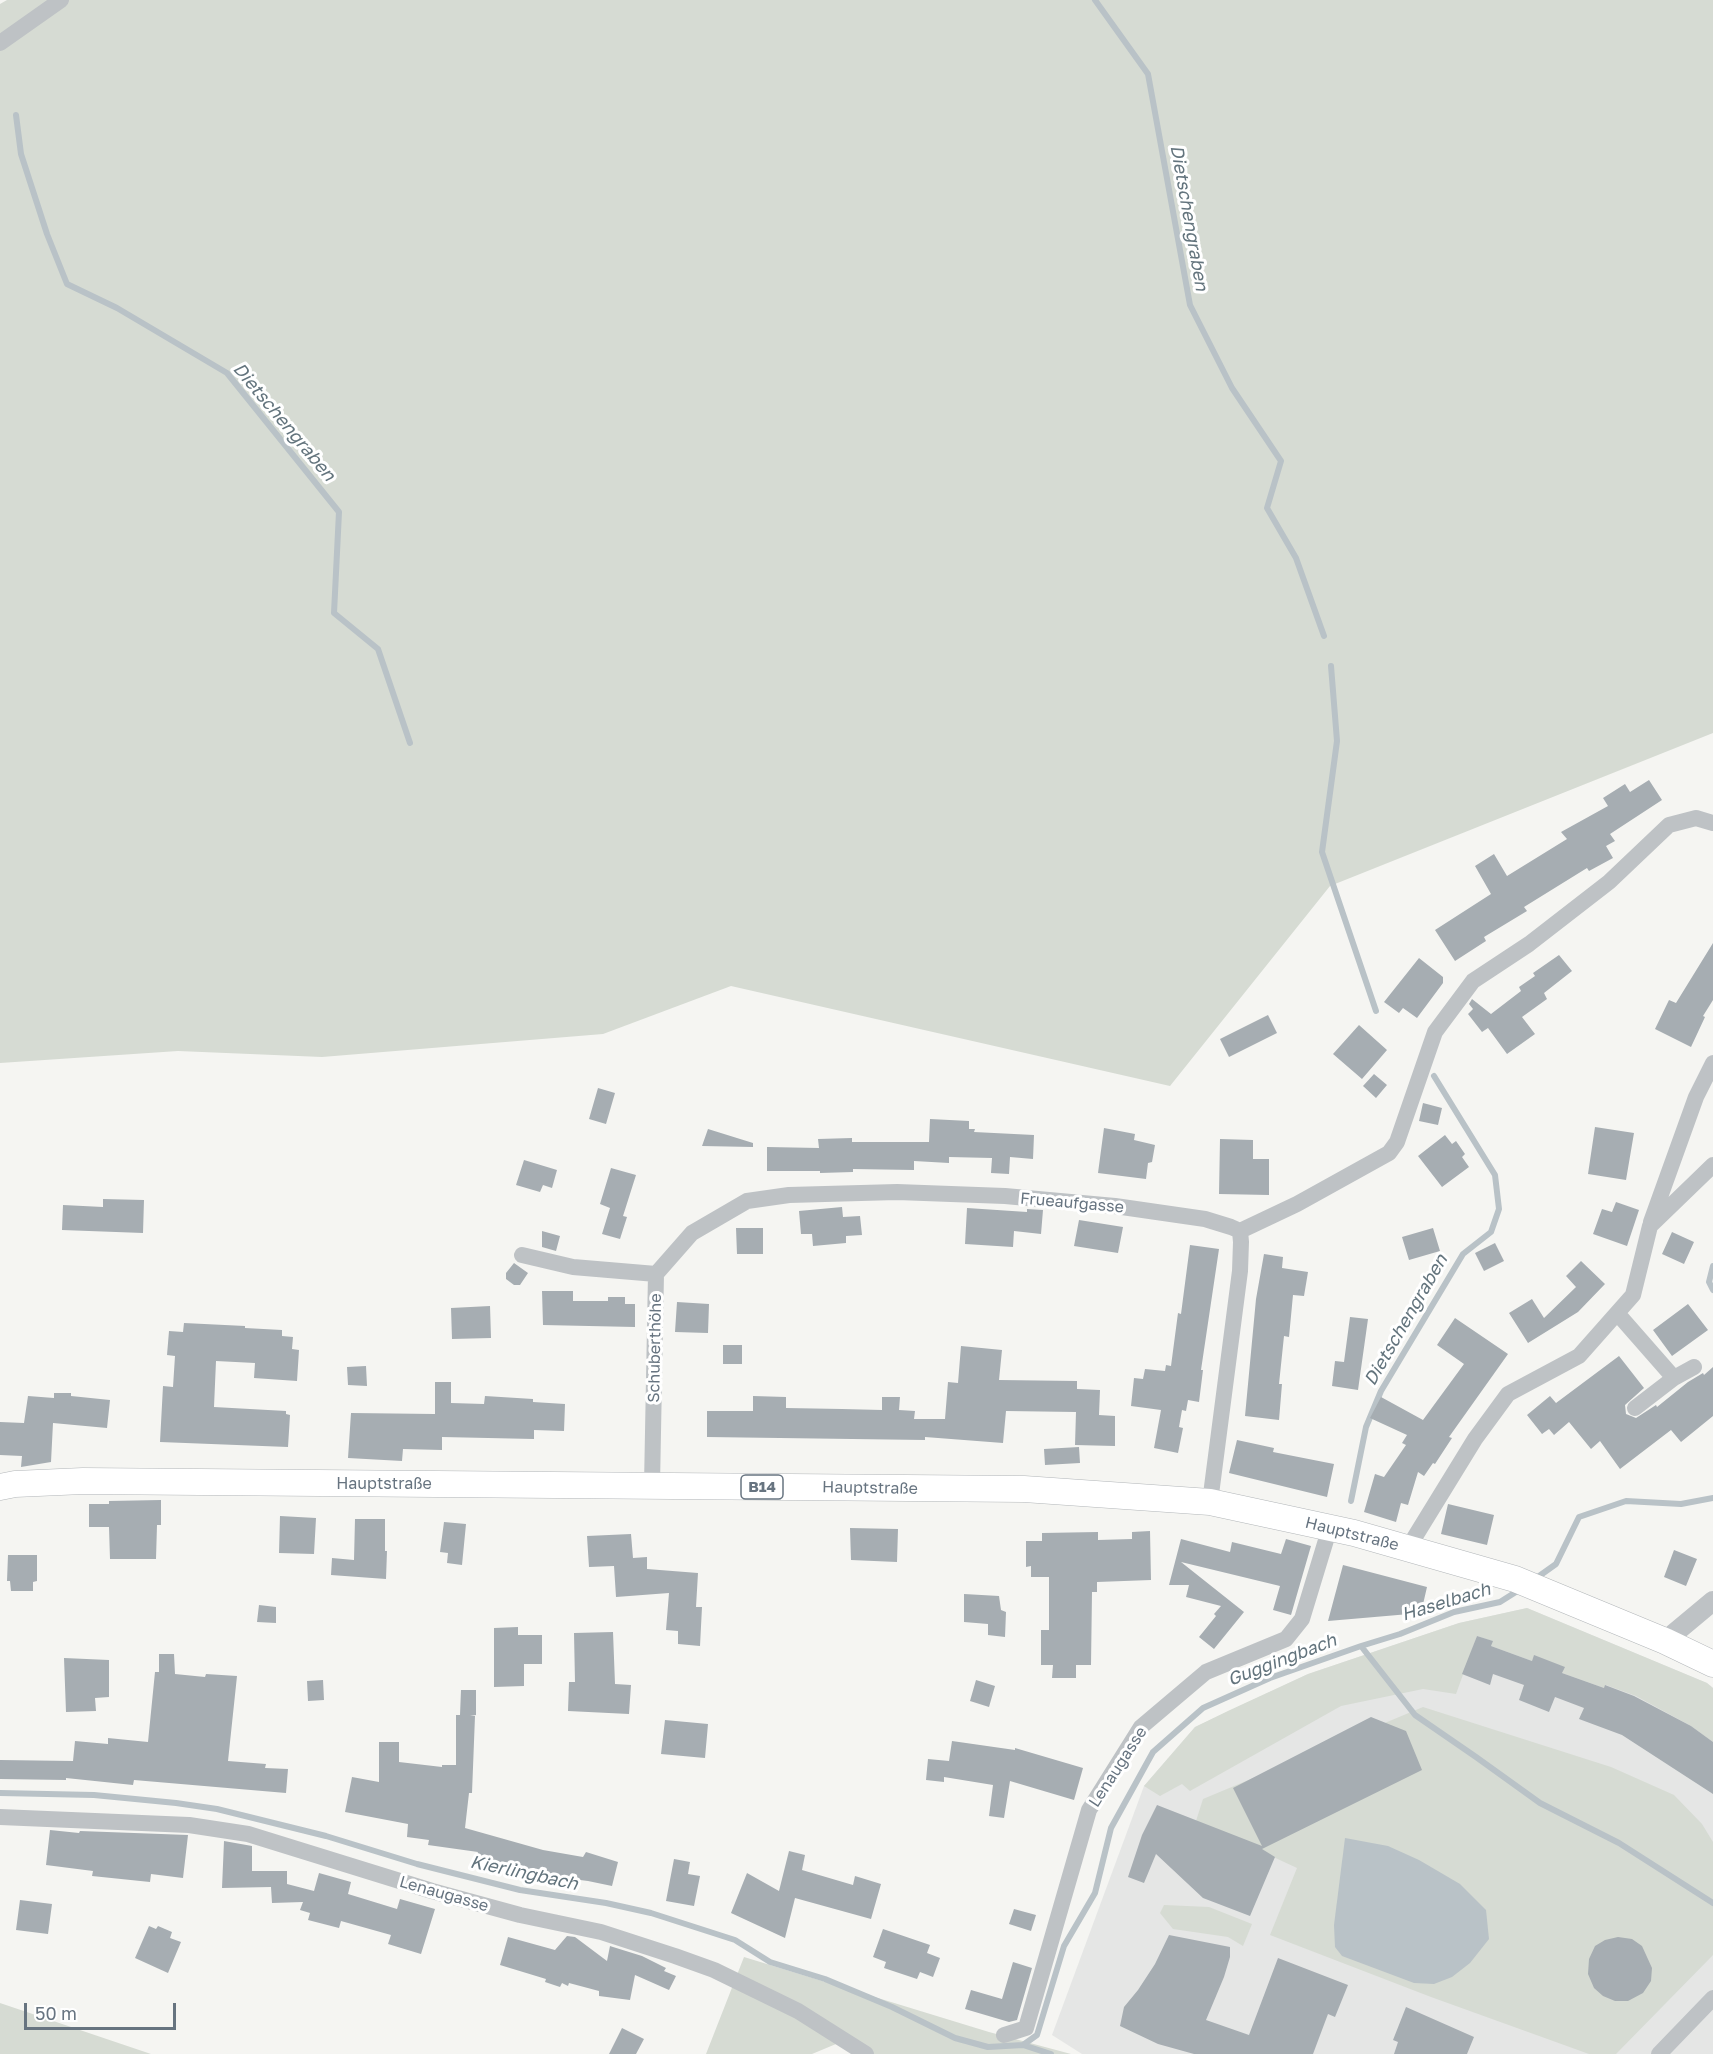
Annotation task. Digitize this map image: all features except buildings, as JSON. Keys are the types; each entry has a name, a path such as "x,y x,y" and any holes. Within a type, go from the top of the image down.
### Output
{"main road":[{"name":"Hauptstraße","path":"0,1487 15,1484 83,1481 652,1485 1037,1490 1210,1502 1330,1527 1543,1589 1713,1664"}],"street":[{"path":"0,42 61,0"},
{"path":"1210,1502 1240,1270 1240,1231 1297,1204 1389,1153 1397,1142 1434,1032 1473,981 1529,944 1609,882 1669,825 1696,818 1713,823"},
{"path":"1408,1548 1475,1439 1508,1394 1579,1356 1633,1294 1650,1226 1696,1097 1713,1063"},
{"path":"1650,1226 1713,1165"},
{"name":"Frueaufgasse","path":"656,1274 692,1233 747,1201 789,1195 897,1192 1005,1196 1115,1206 1205,1219 1240,1231"},
{"name":"Schuberthöhe","path":"522,1255 573,1268 656,1274 652,1485"},
{"path":"1617,1312 1674,1378"},
{"path":"1635,1408 1674,1378 1694,1367"},
{"name":"Lenaugasse","path":"1004,2035 1026,2028 1089,1810 1141,1727 1206,1672 1286,1639 1302,1619 1330,1527"},
{"path":"1665,1641 1713,1601"},
{"name":"Lenaugasse","path":"0,1817 189,1825 248,1834 432,1891 520,1915 601,1932 675,1956 714,1970 798,2011 866,2054"},
{"path":"1659,2054 1713,1998"}],"shaded area":[{"path":"7,0 1713,0 1713,733 1330,886 1170,1086 731,986 603,1034 322,1057 178,1051 0,1063 0,4"},
{"path":"1527,1608 1707,1683 1713,1688 1713,2054 1082,2054 1052,2035 1144,1786 1195,1727 1308,1674 1459,1623"},
{"path":"1527,1608 1707,1683 1713,1688 1713,1742 1691,1726 1636,1696 1606,1685 1604,1688 1562,1673 1564,1667 1534,1656 1532,1661 1491,1646 1492,1641 1477,1636 1456,1694 1423,1689 1341,1706 1190,1791 1182,1784 1160,1796 1144,1786 1195,1727 1230,1710 1308,1674 1459,1623"},
{"path":"1423,1707 1611,1767 1674,1795 1702,1824 1713,1842 1713,1955 1616,2054 1589,2054 1431,1997 1270,1935 1297,1868 1196,1821 1203,1799"},
{"path":"1345,1838 1388,1846 1419,1860 1460,1884 1486,1910 1489,1939 1470,1963 1452,1977 1434,1984 1414,1983 1342,1956 1335,1947 1334,1925"},
{"path":"1164,1905 1209,1907 1252,1924 1243,1946 1228,1937 1173,1929 1160,1913"},
{"path":"744,1957 989,2032 1071,2054 868,2054 836,2044 812,2054 706,2054"},
{"path":"0,2003 151,2054 0,2054"}],"waterway":[{"name":"Dietschengraben","path":"1095,0 1148,74 1190,305 1232,388 1281,461 1267,508 1296,558 1324,636"},
{"name":"Dietschengraben","path":"16,115 21,154 47,234 67,284 117,308 227,373 339,512 334,613 378,649 410,743"},
{"name":"Dietschengraben","path":"1331,666 1337,741 1322,852 1376,1011"},
{"name":"Dietschengraben","path":"1351,1501 1366,1427 1381,1391 1463,1254 1491,1232 1499,1209 1495,1175 1434,1076"},
{"name":"Haselbach","path":"1713,1266 1709,1282 1713,1290"},
{"name":"Haselbach","path":"1535,1579 1556,1564 1579,1517 1626,1501 1681,1504 1713,1498"},
{"name":"Haselbach","path":"1361,1646 1400,1634 1454,1612 1500,1602 1519,1590"},
{"name":"Guggingbach","path":"1023,2045 1037,2035 1064,1946 1095,1893 1111,1828 1153,1752 1203,1708 1270,1678 1361,1646 1415,1715 1540,1803 1619,1843 1713,1903"},
{"name":"Kierlingbach","path":"0,1793 94,1795 217,1809 326,1836 417,1864 520,1890 606,1903 651,1913 735,1940 770,1962 825,1979 892,2007 955,2038 988,2047 1023,2045 1051,2054"}]}
